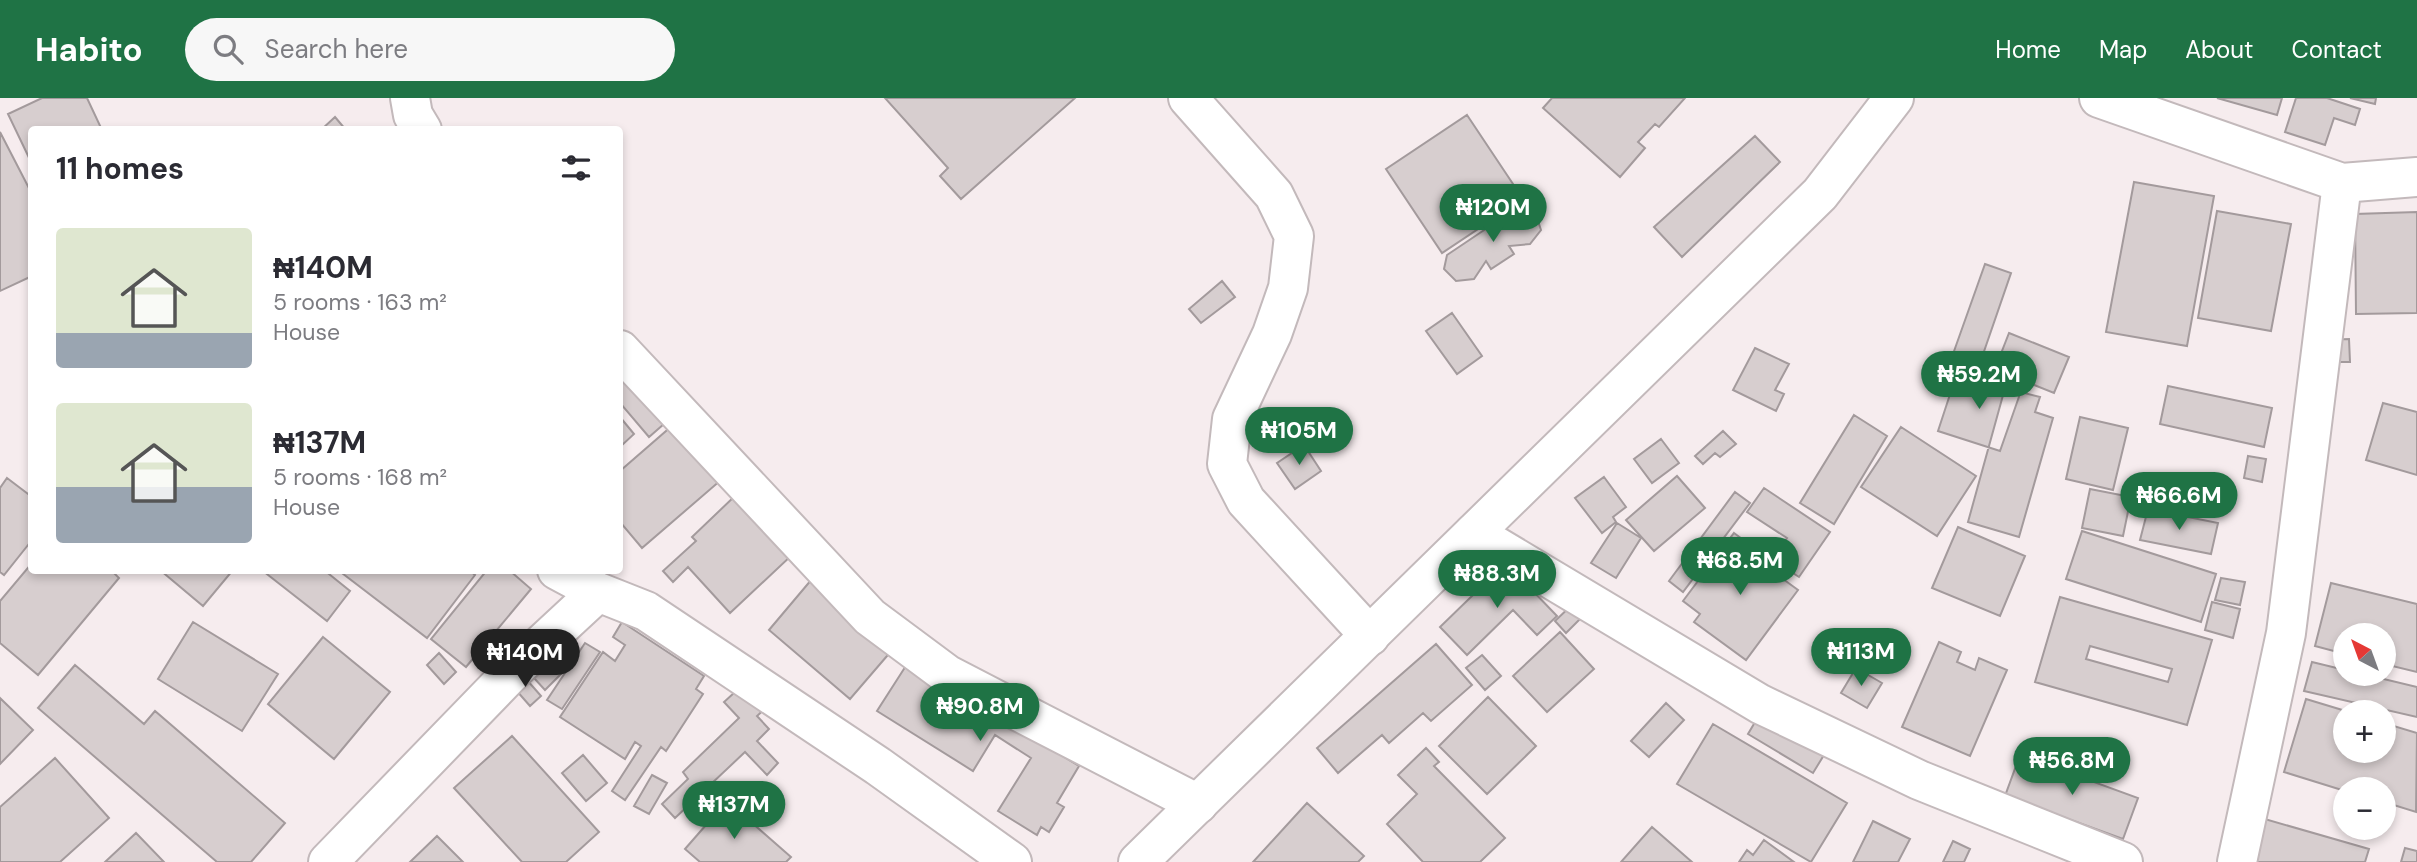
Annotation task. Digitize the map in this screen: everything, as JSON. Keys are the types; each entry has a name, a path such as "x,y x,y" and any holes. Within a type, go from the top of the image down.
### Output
{"street":[{"path":"410,98 413,115 420,126"},
{"path":"1188,98 1274,195 1294,236 1288,288 1272,334 1232,419 1227,464 1247,501 1370,636"},
{"path":"1138,862 1820,194 1895,98"},
{"path":"2099,98 2342,183 2417,177"},
{"path":"2237,862 2286,633 2342,183"},
{"path":"623,353 870,617 948,675 1198,804"},
{"path":"1474,533 1760,704 1919,779 2123,862"},
{"path":"564,574 598,592 646,611 878,766 1012,862"},
{"path":"328,862 517,667 598,592"}],"building":[{"path":"42,98 87,98 100,126 28,126 28,156 8,114"},
{"path":"885,98 1075,98 961,199 940,176 948,168"},
{"path":"1552,98 1685,98 1659,127 1655,124 1638,142 1645,148 1620,177 1543,108"},
{"path":"2217,98 2282,98 2277,115"},
{"path":"2296,98 2327,98 2360,109 2355,125 2334,118 2325,145 2285,132"},
{"path":"2350,98 2376,98 2375,104"},
{"path":"1467,115 1523,199 1442,253 1386,169"},
{"path":"335,117 343,126 325,126"},
{"path":"0,132 28,186 28,278 0,291"},
{"path":"1755,136 1780,162 1682,257 1654,227"},
{"path":"2134,182 2214,196 2187,346 2106,332"},
{"path":"1523,204 1536,215 1541,230 1530,244 1509,246 1514,254 1491,269 1486,261 1474,279 1456,281 1444,269 1447,255"},
{"path":"2217,211 2291,224 2271,331 2198,318"},
{"path":"2417,212 2417,313 2356,314 2355,214"},
{"path":"1985,264 2011,273 1980,363 1953,354"},
{"path":"1222,281 1235,297 1201,323 1189,309"},
{"path":"1452,313 1482,356 1457,374 1426,331"},
{"path":"2009,333 2069,357 2054,393 1995,369"},
{"path":"2349,339 2350,362 2322,362 2322,340"},
{"path":"1755,348 1789,364 1775,390 1784,394 1776,411 1733,390"},
{"path":"623,360 672,417 649,437 623,407"},
{"path":"1958,370 2021,391 2000,451 1938,431"},
{"path":"2168,386 2272,408 2264,447 2160,424"},
{"path":"2005,388 2040,397 2035,412 2053,418 2019,537 1968,522"},
{"path":"2383,403 2417,412 2417,475 2366,460"},
{"path":"1854,415 1887,436 1834,524 1800,503"},
{"path":"2080,417 2128,428 2113,490 2066,479"},
{"path":"623,421 634,434 623,444"},
{"path":"673,425 721,480 642,548 623,526 623,468"},
{"path":"1901,427 1976,476 1937,536 1861,487"},
{"path":"1723,431 1736,444 1720,457 1715,453 1703,464 1695,456"},
{"path":"1661,439 1679,463 1652,483 1634,459"},
{"path":"1304,445 1321,471 1295,489 1277,463"},
{"path":"2248,456 2266,459 2262,482 2244,478"},
{"path":"1677,476 1705,508 1654,551 1626,520"},
{"path":"1604,477 1626,507 1613,517 1616,522 1602,533 1575,498"},
{"path":"7,478 28,494 28,545 4,575 0,572 0,488"},
{"path":"1764,488 1830,532 1799,577 1773,560 1787,538 1747,512"},
{"path":"2090,489 2131,497 2123,536 2082,528"},
{"path":"1735,492 1750,503 1683,592 1669,581"},
{"path":"737,494 793,554 730,613 688,567 673,582 663,571 696,541 692,537"},
{"path":"2148,509 2218,523 2211,554 2140,540"},
{"path":"1617,523 1641,538 1616,578 1591,563"},
{"path":"1958,527 2025,556 2000,616 1932,588"},
{"path":"2082,531 2216,574 2201,622 2066,579"},
{"path":"1734,533 1776,564 1772,571 1798,590 1746,660 1694,622 1700,614 1683,601"},
{"path":"1506,563 1557,616 1537,635 1513,610 1467,655 1440,627"},
{"path":"28,568 28,574 115,574 119,578 38,675 0,643 0,601"},
{"path":"165,574 230,574 203,606"},
{"path":"267,574 329,574 350,591 327,621"},
{"path":"343,574 474,574 427,638"},
{"path":"484,574 514,574 531,589 466,667 431,639"},
{"path":"2221,578 2245,582 2240,605 2215,600"},
{"path":"812,579 893,649 850,699 769,630"},
{"path":"2331,583 2417,604 2417,672 2396,667 2396,623 2333,623 2333,651 2315,646"},
{"path":"2060,597 2212,640 2187,725 2035,682","holes":["2090,646 2172,669 2168,682 2086,659"]},
{"path":"1576,601 1587,612 1566,633 1555,621"},
{"path":"2212,602 2240,609 2233,638 2205,630"},
{"path":"193,622 278,674 242,731 158,679"},
{"path":"622,622 704,676 696,689 703,694 666,751 661,747 625,800 612,791 641,746 635,742 625,759 560,717 603,652 615,661 625,645 613,637"},
{"path":"1560,632 1594,669 1547,712 1513,676"},
{"path":"323,637 390,692 334,759 268,704"},
{"path":"1939,642 1961,652 1957,662 1975,670 1979,658 2007,670 1970,756 1902,727"},
{"path":"585,643 600,652 562,709 547,700"},
{"path":"1436,644 1472,685 1431,721 1423,713 1389,743 1382,735 1338,773 1317,748"},
{"path":"542,649 564,671 545,690 523,666"},
{"path":"439,653 456,672 444,684 427,665"},
{"path":"1482,655 1501,676 1485,690 1466,668"},
{"path":"909,661 1079,766 1057,803 1064,807 1049,832 1041,827 1037,835 998,811 1031,758 995,735 973,771 877,711"},
{"path":"2312,662 2333,667 2333,686 2396,686 2396,682 2417,687 2417,717 2396,712 2396,700 2343,700 2304,691"},
{"path":"75,665 144,724 155,711 285,823 251,862 217,862 38,708"},
{"path":"1856,668 1882,683 1867,708 1841,693"},
{"path":"520,672 541,696 530,706 509,682"},
{"path":"745,683 767,707 757,716 769,729 757,741 778,763 767,775 745,752 675,818 662,804 688,779 683,772 739,718 724,702"},
{"path":"1488,697 1536,746 1487,794 1439,746"},
{"path":"0,698 33,730 0,764"},
{"path":"2306,699 2333,707 2333,763 2396,763 2396,727 2417,733 2416,812 2396,806 2396,777 2333,777 2333,787 2284,772"},
{"path":"1666,703 1684,720 1649,757 1631,741"},
{"path":"1761,712 1827,750 1813,773 1748,734"},
{"path":"1713,724 1847,803 1811,862 1677,784"},
{"path":"512,736 599,832 566,862 522,862 454,788"},
{"path":"1426,748 1439,762 1434,766 1505,838 1480,862 1423,862 1387,824 1417,794 1398,775"},
{"path":"583,755 607,783 586,801 562,773"},
{"path":"2020,755 2138,798 2123,839 2005,796"},
{"path":"55,758 109,818 60,862 0,862 0,807"},
{"path":"652,775 667,783 649,814 634,806"},
{"path":"727,801 791,857 786,862 700,862 685,849"},
{"path":"1307,803 1364,856 1358,862 1253,862"},
{"path":"2244,813 2369,849 2365,862 2229,862"},
{"path":"1873,821 1910,839 1898,862 1853,862"},
{"path":"1652,827 1692,862 1621,862"},
{"path":"136,833 164,862 105,862"},
{"path":"437,836 463,862 410,862"},
{"path":"1764,840 1794,862 1739,862 1747,850 1753,855"},
{"path":"1953,841 1970,849 1964,862 1943,862"},
{"path":"2405,848 2417,851 2417,862 2401,862"}]}
